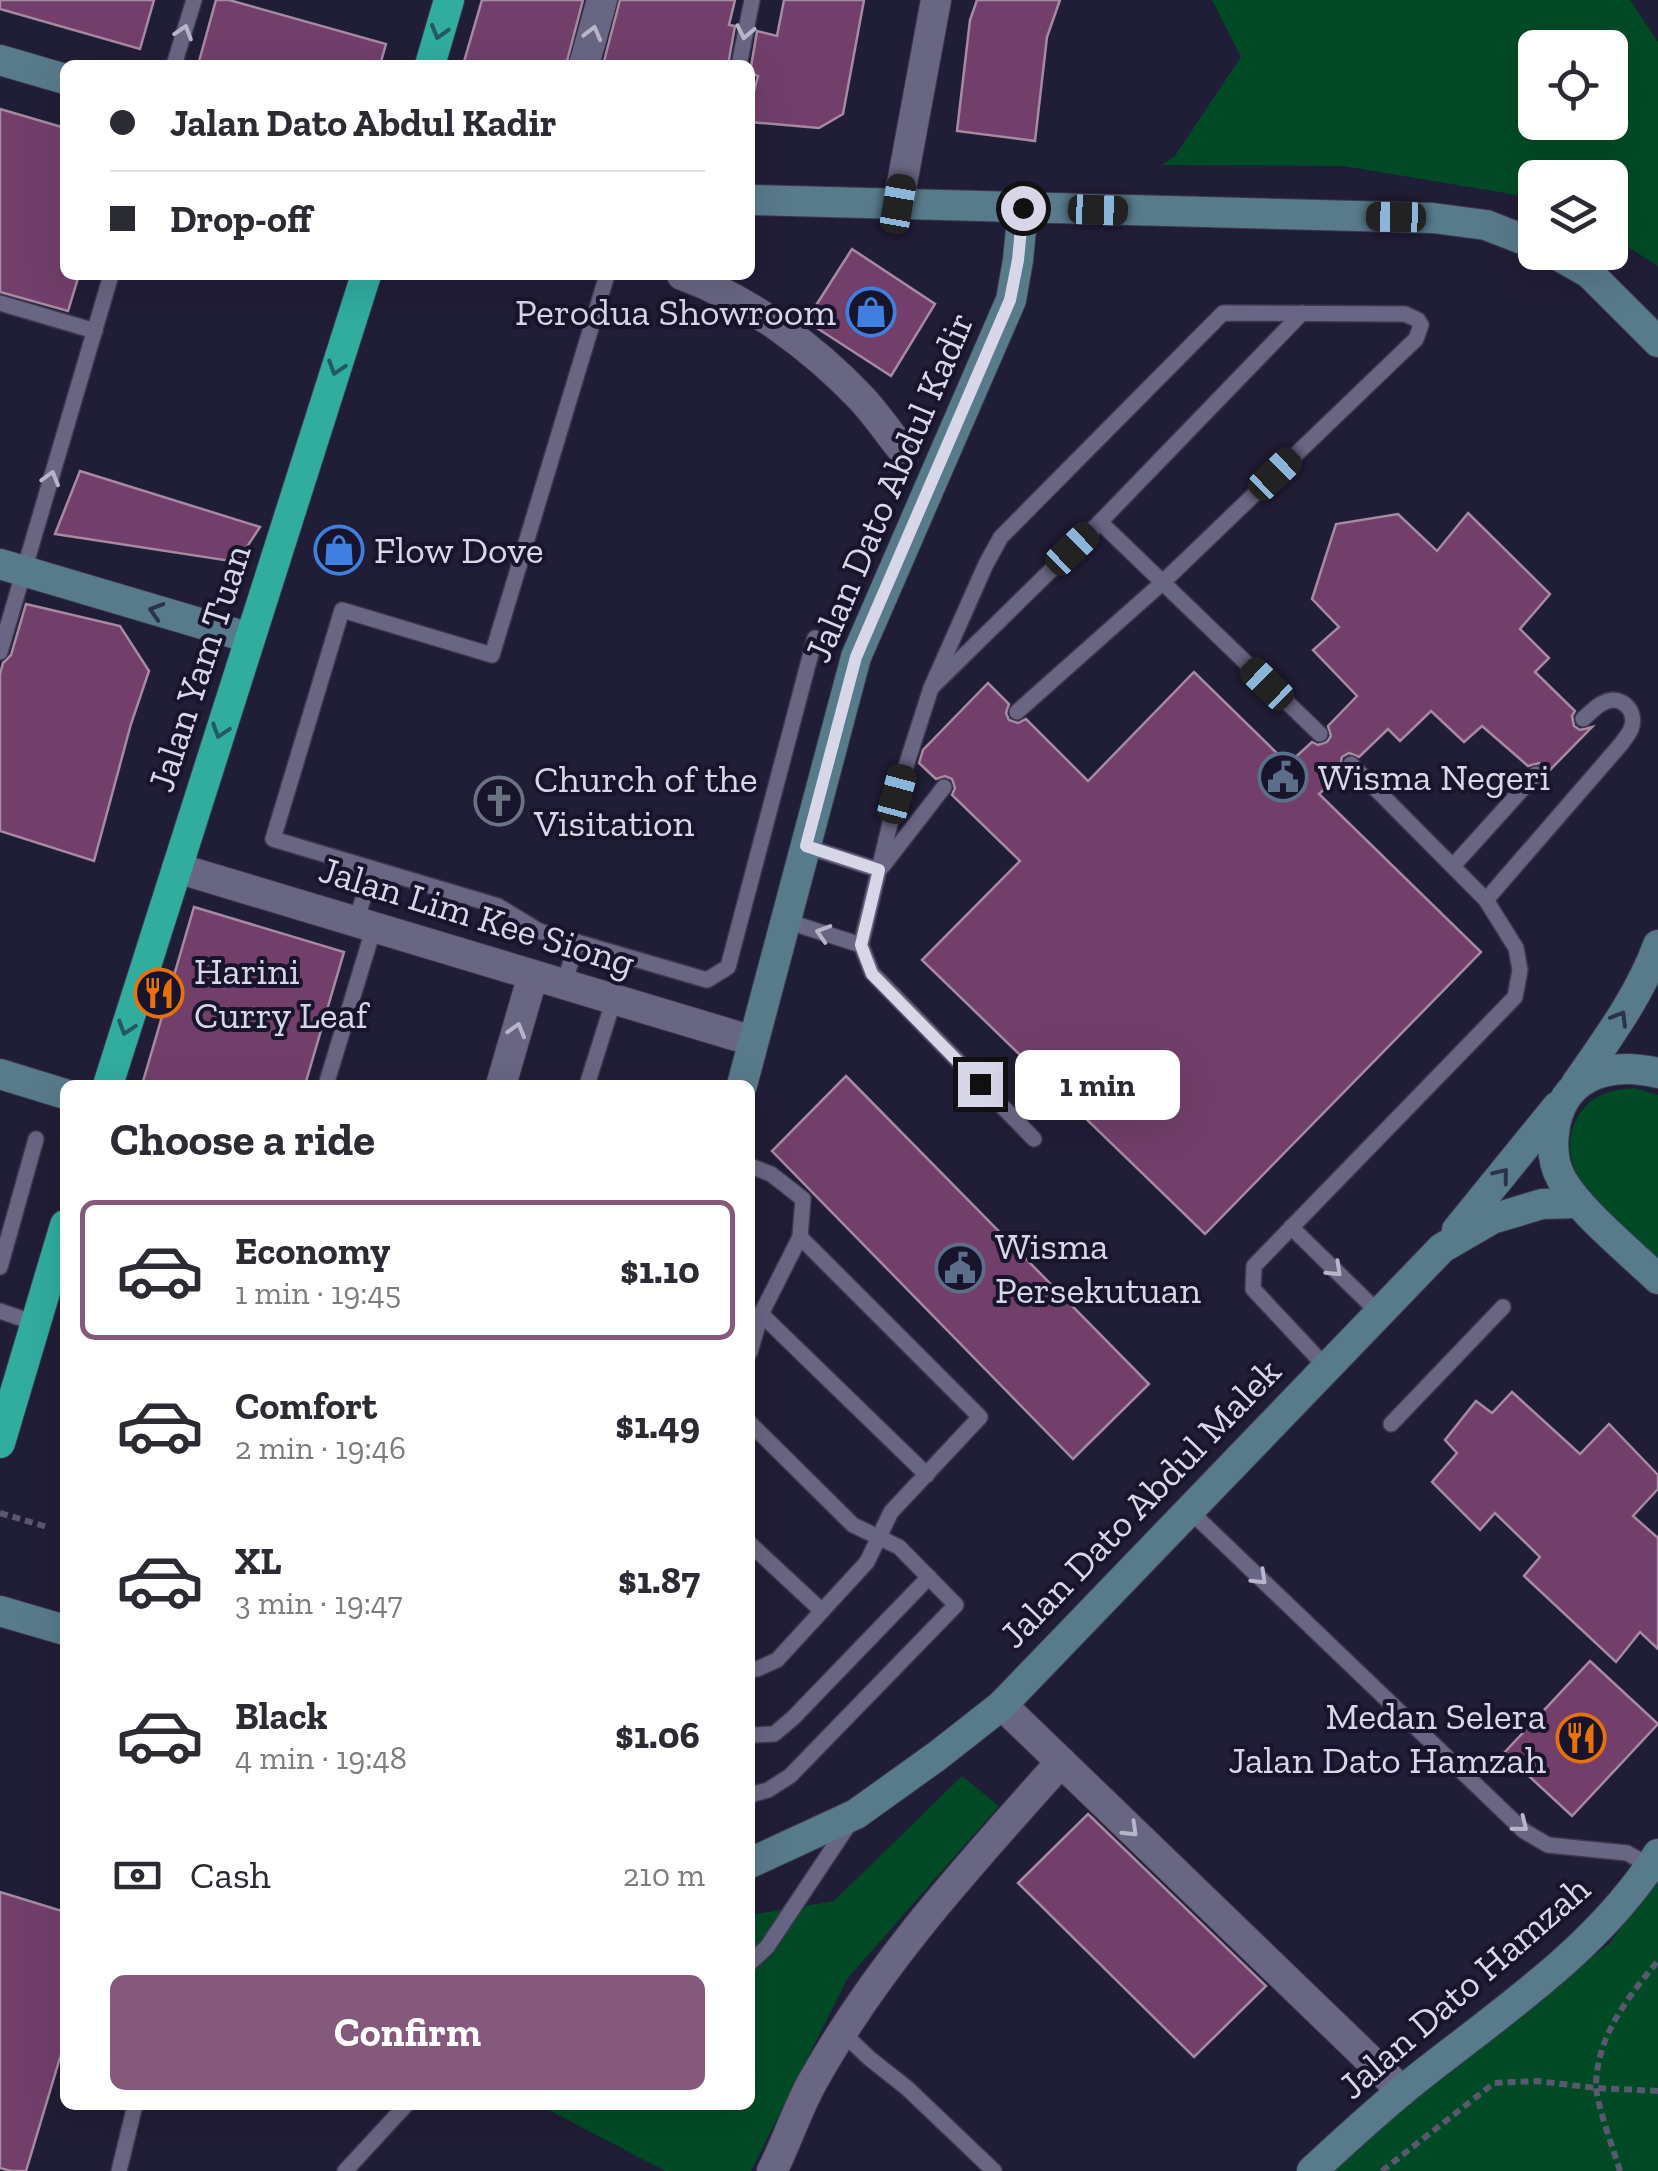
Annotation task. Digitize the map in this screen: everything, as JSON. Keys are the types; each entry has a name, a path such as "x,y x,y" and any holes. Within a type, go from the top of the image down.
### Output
{"highway":[{"path":"431,60 449,0"},
{"name":"Jalan Yam Tuan","path":"110,1080 364,280"},
{"path":"0,1442 6,1403 60,1241"}],"street":[{"path":"585,60 602,0"},
{"path":"898,204 936,0"},
{"path":"0,60 60,78"},
{"path":"755,200 1433,218 1486,226 1518,238"},
{"name":"Jalan Dato Abdul Kadir","path":"743,1080 856,657 1010,300 1023,208"},
{"path":"1584,270 1658,342"},
{"path":"692,280 755,310 816,357 862,399 901,448"},
{"path":"12,568 250,638"},
{"name":"Jalan Lim Kee Siong","path":"177,868 753,1041"},
{"path":"1442,1248 1569,1093 1616,1024 1658,948"},
{"path":"502,1080 533,975"},
{"path":"1658,1073 1636,1068 1603,1072 1569,1093 1555,1126 1552,1152 1561,1178 1580,1203 1658,1279"},
{"path":"0,1074 60,1092"},
{"name":"Jalan Dato Abdul Malek","path":"755,1861 856,1814 1002,1705 1442,1248 1492,1218 1542,1204 1580,1203"},
{"path":"0,1611 60,1629"},
{"path":"1002,1705 1402,2091"},
{"path":"772,2171 810,2084 898,1951 1061,1762"},
{"name":"Jalan Dato Hamzah","path":"1312,2171 1402,2091 1575,1952 1624,1902 1654,1860"}],"lane":[{"path":"176,60 194,0"},
{"path":"740,60 752,0"},
{"path":"0,652 12,568 109,280"},
{"path":"605,280 492,654 342,610 273,839 498,906 539,930 707,980 728,967 815,638"},
{"path":"0,303 94,330"},
{"path":"1018,712 1162,583 1416,339 1422,325 1418,320 1405,314 1223,313 1001,537 986,564 931,688 907,758 861,945 872,974 1034,1139"},
{"path":"931,688 1100,522 1302,313"},
{"path":"1100,522 1320,734"},
{"path":"1486,900 1622,743 1632,729 1633,716 1628,706 1610,700 1583,719"},
{"path":"1326,1367 1253,1289 1254,1266 1515,997 1520,970 1516,948 1486,900 1351,764"},
{"path":"1454,866 1536,774"},
{"path":"879,870 944,787"},
{"path":"806,846 879,870"},
{"path":"327,1080 365,924 372,869"},
{"path":"786,921 861,945"},
{"path":"564,984 577,942"},
{"path":"589,1080 614,999"},
{"path":"0,1267 36,1138"},
{"path":"755,1168 771,1174 803,1199 800,1237 760,1314 755,1333"},
{"path":"1291,1227 1378,1312"},
{"path":"755,1669 777,1660 867,1562 891,1512 980,1417 800,1237"},
{"path":"1391,1424 1503,1307"},
{"path":"0,1310 35,1322"},
{"path":"760,1314 927,1474"},
{"path":"755,1429 853,1525 899,1547 956,1605 790,1776 755,1794"},
{"path":"1189,1510 1524,1831 1548,1844 1654,1860"},
{"path":"755,1549 822,1611"},
{"path":"755,1735 774,1734 793,1718 930,1577"},
{"path":"755,1958 767,1947 856,1814"},
{"path":"842,2032 994,2171"},
{"path":"118,2171 135,2110"},
{"path":"345,2171 401,2110"}],"path":[{"path":"0,1514 47,1527"},
{"path":"1620,2171 1596,2088 1604,2040 1633,1992 1658,1961"},
{"path":"1382,2171 1494,2083 1537,2081 1658,2090"}],"green space":[{"path":"1212,0 1630,0 1658,42 1658,266 1628,247 1628,160 1518,160 1518,195 1344,166 1162,165 1175,156 1241,57"},
{"path":"1635,1088 1658,1095 1658,1260 1593,1198 1572,1160 1570,1140 1576,1120 1587,1105 1608,1092"},
{"path":"962,1776 999,1806 847,1979 751,2171 665,2171 549,2110 755,2110 755,1914 834,1901"},
{"path":"1658,1876 1658,2171 1334,2171 1413,2099 1610,1943"}],"building":[{"path":"0,0 154,0 140,49 0,9"},
{"path":"216,0 229,0 386,44 381,60 199,60"},
{"path":"482,0 583,0 567,60 464,60"},
{"path":"620,0 735,0 729,25 735,26 729,60 604,60"},
{"path":"784,0 864,0 843,114 819,128 755,122 758,76 752,60 757,31 777,36"},
{"path":"977,0 1060,0 1047,37 1035,141 957,131 970,20"},
{"path":"0,109 60,127 60,280 77,280 68,311 0,292"},
{"name":"Perodua Showroom","path":"852,249 935,304 891,376 806,321"},
{"path":"80,471 260,527 237,562 55,534"},
{"path":"1468,513 1550,594 1520,629 1549,658 1535,672 1575,711 1574,726 1580,730 1592,727 1547,773 1539,763 1528,766 1482,726 1464,742 1431,711 1400,741 1388,729 1359,757 1349,753 1342,757 1343,772 1319,794 1481,952 1205,1234 922,960 1020,861 952,795 952,779 936,779 919,763 923,750 988,683 1009,704 1009,720 1018,723 1026,719 1088,781 1194,672 1288,764 1312,742 1327,742 1331,736 1328,726 1357,696 1313,650 1339,627 1312,599 1336,524 1398,514 1437,551"},
{"path":"26,604 120,626 149,671 94,861 0,831 0,674 11,655"},
{"path":"194,907 344,952 306,1080 143,1080"},
{"name":"Wisma Persekutuan","path":"846,1076 1149,1384 1073,1459 772,1151"},
{"path":"1512,1392 1580,1454 1609,1424 1658,1475 1658,1489 1633,1516 1658,1538 1658,1649 1640,1632 1616,1662 1524,1576 1540,1557 1495,1513 1480,1530 1432,1482 1457,1453 1445,1440 1476,1401 1492,1413"},
{"name":"Medan Selera Jalan Dato Hamzah","path":"1590,1661 1658,1724 1572,1816 1504,1753"},
{"path":"1088,1814 1266,1986 1194,2057 1018,1883"},
{"path":"0,1892 60,1910 60,2058 26,2171 0,2168"}],"place":[{"name":"Perodua Showroom","path":"871,312"},
{"name":"Flow Dove","path":"339,550"},
{"name":"Wisma Negeri","path":"1283,777"},
{"name":"Church of the Visitation","path":"499,801"},
{"name":"Harini Curry Leaf","path":"159,993"},
{"name":"Wisma Persekutuan","path":"960,1268"},
{"name":"Medan Selera Jalan Dato Hamzah","path":"1581,1738"}],"route":[{"path":"980,1084 872,974 861,945 879,870 806,846 856,657 1010,300 1023,208"}]}
